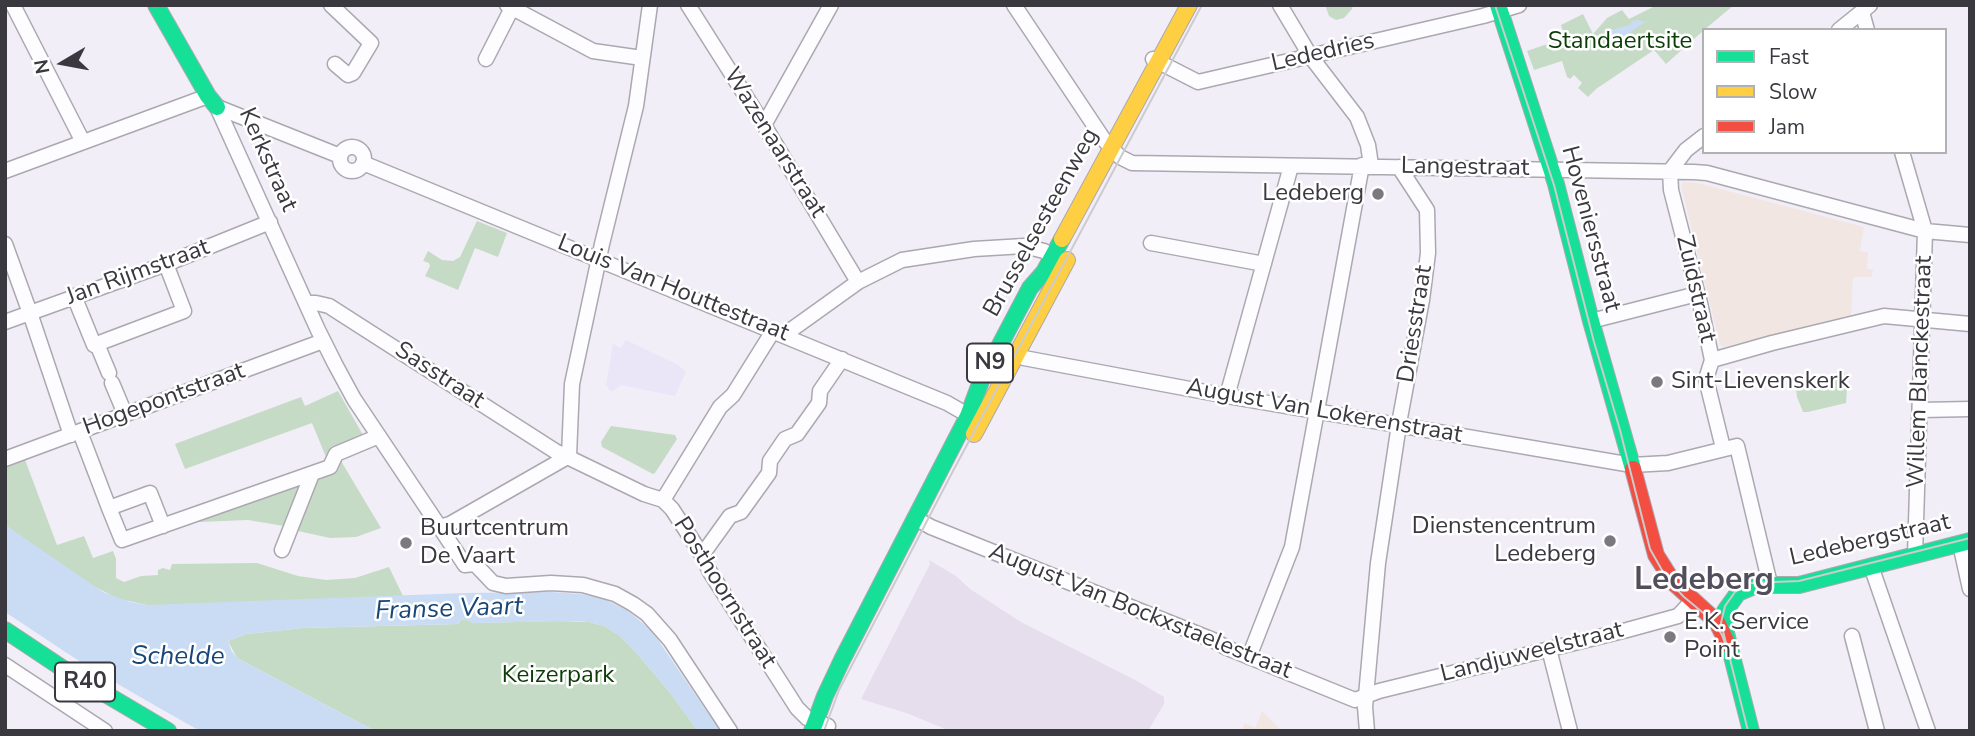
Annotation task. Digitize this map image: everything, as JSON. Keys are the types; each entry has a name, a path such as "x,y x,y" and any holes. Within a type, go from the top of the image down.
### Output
{"main road":[{"name":"Kerkstraat","path":"156,5 213,101"},
{"name":"Brusselsesteenweg","path":"820,727 974,419 1016,354 1189,5"},
{"name":"Brusselsesteenweg","path":"1159,62 1203,5"},
{"name":"Hoveniersstraat","path":"1499,8 1552,169 1656,555 1673,582 1717,622 1726,637 1751,731"},
{"name":"Brusselsesteenweg","path":"974,419 981,381 1030,288 1044,272 1062,262"},
{"name":"Ledebergstraat","path":"1726,637 1726,611 1738,593 1757,585 1799,584 1965,542"},
{"name":"R40","path":"5,630 65,670 167,731"},
{"name":"R40","path":"5,646 141,731"}],"street":[{"path":"13,5 83,142"},
{"path":"331,5 371,43 353,73 348,75 335,64"},
{"path":"440,527 450,524 569,456 572,384 636,106 650,5"},
{"name":"Wazenaarstraat","path":"688,5 858,282"},
{"path":"764,125 831,5"},
{"path":"1014,5 1116,152"},
{"path":"1249,657 1292,547 1367,165 1368,145 1357,117 1311,57 1280,5"},
{"name":"Lededries","path":"1159,62 1198,82 1519,5"},
{"path":"486,59 509,7 593,51 642,58"},
{"path":"1841,28 1866,8"},
{"path":"1866,8 1867,28"},
{"path":"5,171 83,142 213,101"},
{"name":"Louis Van Houttestraat","path":"213,101 340,156 342,151 352,147 362,152 363,163 947,402 974,419"},
{"name":"Kerkstraat","path":"213,101 323,341 354,399 465,565 475,564 493,583 506,586 551,583 583,585 615,594 633,604 664,632 730,731"},
{"path":"1670,171 1686,150 1702,138"},
{"name":"Langestraat","path":"1116,152 1132,163 1707,173 1925,231 1970,234"},
{"name":"Willem Blanckestraat","path":"1903,154 1925,231 1915,555"},
{"path":"1227,396 1292,166"},
{"name":"Driesstraat","path":"1367,731 1365,707 1378,563 1428,253 1427,210 1399,167"},
{"name":"Zuidstraat","path":"1670,171 1671,190 1712,360 1706,379 1723,448"},
{"name":"Jan Rijmstraat","path":"5,322 166,264 270,222"},
{"path":"1151,243 1264,264"},
{"path":"5,244 75,433 122,540 330,467 336,454 379,436"},
{"path":"663,500 720,407 733,395 778,333 858,282 902,260 974,249 1035,247 1062,262"},
{"path":"74,296 94,345 97,344 184,311 166,264"},
{"path":"1591,321 1697,294"},
{"name":"Sasstraat","path":"306,303 329,306 555,451 569,456"},
{"path":"1712,360 1884,316 1970,324"},
{"name":"Hogepontstraat","path":"5,459 323,341"},
{"path":"97,344 125,414"},
{"name":"August Van Lokerenstraat","path":"1016,354 1024,358 1227,396 1632,465 1668,463 1723,448"},
{"path":"702,555 730,516 741,512 769,473 770,461 785,439 797,435 819,403 820,391 842,359"},
{"path":"1921,410 1970,409"},
{"path":"1723,448 1737,446 1770,584"},
{"name":"Posthoornstraat","path":"569,456 644,494 663,500 672,509 797,708 820,727"},
{"path":"282,550 312,474"},
{"path":"110,508 150,493 163,526"},
{"name":"August Van Bockxstaelestraat","path":"921,521 1355,700 1367,697"},
{"path":"1965,542 1970,589"},
{"path":"1871,566 1928,731"},
{"name":"Landjuweelstraat","path":"1367,697 1379,691 1678,616 1693,600"},
{"path":"1852,636 1877,731"},
{"path":"1549,649 1570,731"},
{"path":"5,665 105,731"}],"shaded area":[{"path":"1683,182 1698,183 1864,227 1860,251 1868,252 1867,269 1873,269 1872,277 1853,277 1851,315 1724,347 1720,345 1681,186"},
{"path":"626,340 678,365 686,372 675,396 621,385 611,392 606,385 613,344 621,348"},
{"path":"929,560 1021,622 1164,697 1164,704 1148,731 950,731 909,714 861,699 930,564"},
{"path":"1262,711 1282,731 1241,731 1245,723 1255,728"}],"green space":[{"path":"1325,5 1353,5 1344,18 1336,20 1329,16"},
{"name":"Standaertsite","path":"1657,5 1734,5 1706,28 1702,28 1702,32 1666,64 1654,50 1588,97 1578,88 1582,83 1574,75 1570,79 1567,77 1562,61 1534,70 1527,51 1565,38 1561,25 1583,14 1593,34 1607,18 1622,10 1629,19"},
{"path":"477,221 507,233 498,257 475,248 458,290 425,276 430,266 423,261 428,251 442,260 453,261 460,257"},
{"path":"1848,373 1846,403 1803,412 1797,397 1798,385"},
{"path":"338,391 363,435 331,447 326,457 312,423 185,469 175,444 301,397 305,406"},
{"path":"611,426 675,435 677,439 653,474 602,447 601,442"},
{"path":"24,457 57,545 84,536 93,558 113,551 116,578 124,582 141,576 158,575 158,570 170,570 172,564 257,563 298,576 326,580 355,578 389,567 403,596 193,605 147,605 119,599 87,583 5,525 5,464"},
{"path":"341,461 381,528 356,537 330,538 298,531 320,476 338,470"},
{"path":"300,483 301,487 284,526 248,520 199,522 200,516"},
{"name":"Keizerpark","path":"466,619 473,623 558,621 589,622 604,626 619,635 635,651 698,731 375,731 237,658 228,641 246,634 303,628 458,624"}],"water":[{"path":"1638,20 1645,22 1622,38 1602,38 1607,31"},
{"name":"Schelde","path":"5,525 103,592 147,605 465,593 551,592 602,598 628,611 652,631 720,731 698,731 635,651 619,635 604,626 575,621 473,623 466,619 458,624 303,628 246,634 228,641 237,658 375,731 200,731 94,671 5,612"}],"pier":[{"path":"5,613 64,652 197,731 93,674 5,616"}],"tram line":[{"path":"824,731 839,690 953,471 1202,5"},
{"path":"1495,5 1554,185 1650,549 1667,579 1713,621 1726,646"},
{"path":"1748,731 1721,623 1725,606 1735,592 1751,583 1799,581 1970,538"}],"traffic: fast":[{"path":"156,5 217,107"},
{"path":"1498,5 1556,184 1633,469"},
{"path":"812,731 842,660 968,416 981,381 1030,288 1044,272 1062,239"},
{"path":"1751,731 1725,629 1725,611 1738,593 1757,585 1799,585 1970,541"},
{"path":"5,630 65,670 168,731"}],"traffic: slow":[{"path":"1062,239 1189,5"},
{"path":"974,434 1067,260"}],"traffic: jam":[{"path":"1633,469 1656,555 1673,582 1717,622 1728,645"}],"place":[{"name":"Ledeberg","path":"1378,194"},
{"name":"Sint-Lievenskerk","path":"1657,382"},
{"name":"Dienstencentrum Ledeberg","path":"1610,541"},
{"name":"Buurtcentrum De Vaart","path":"406,543"},
{"name":"E.K. Service Point","path":"1670,637"}],"district":[{"name":"Ledeberg","path":"1704,581"}],"water label":[{"name":"Franse Vaart","path":"449,610"}]}
